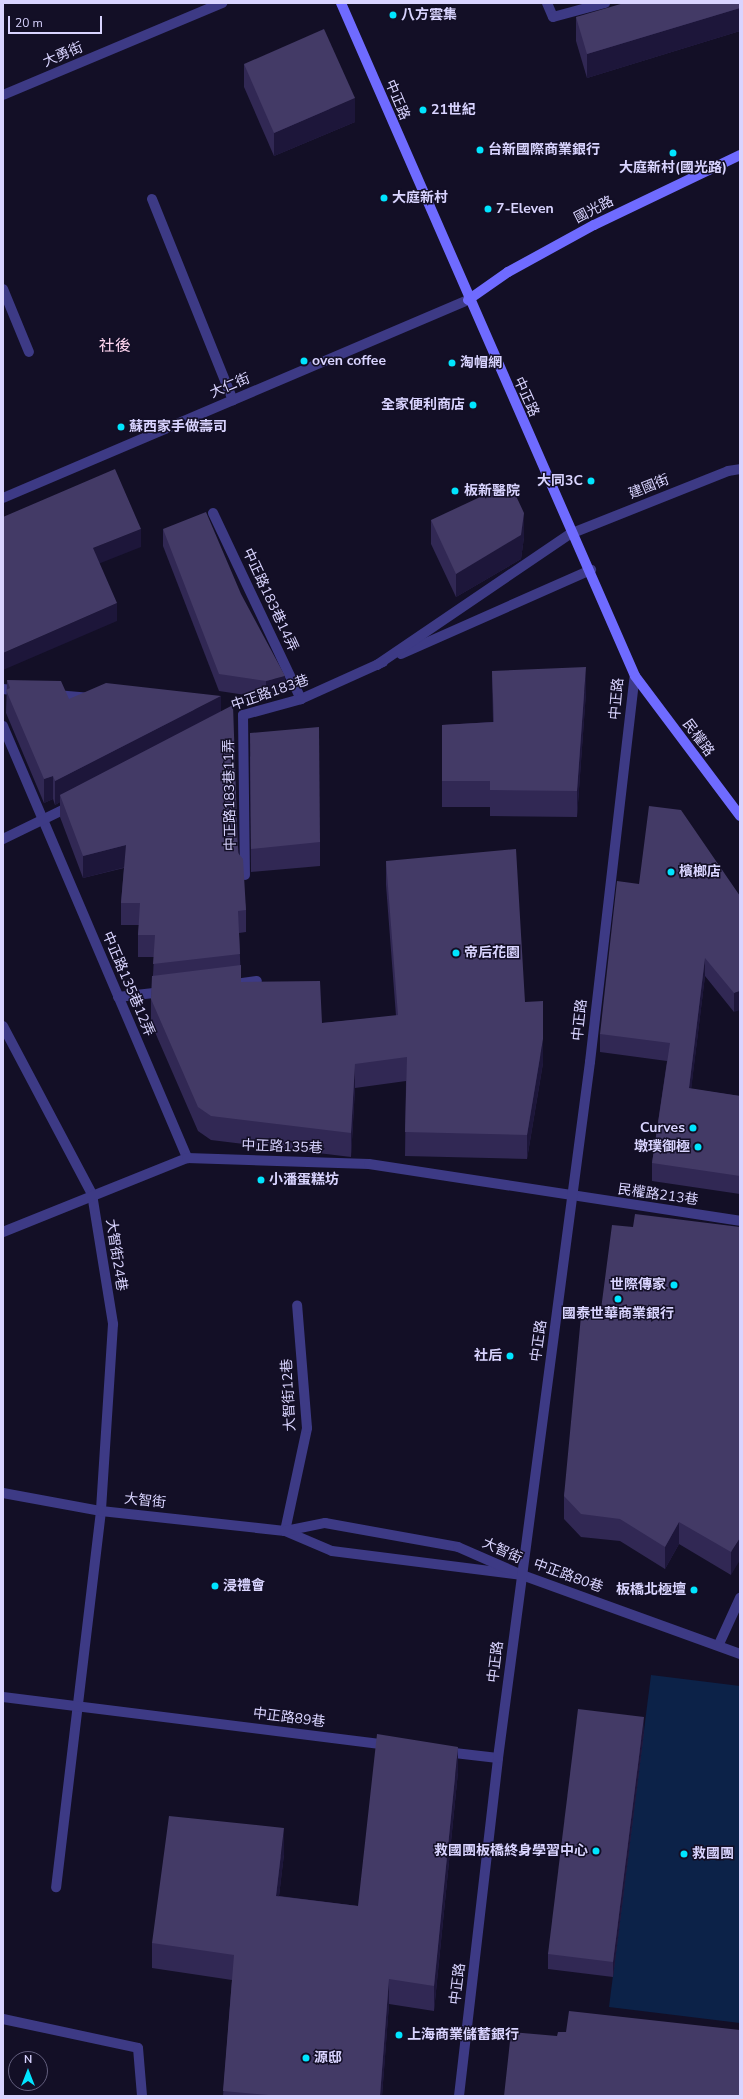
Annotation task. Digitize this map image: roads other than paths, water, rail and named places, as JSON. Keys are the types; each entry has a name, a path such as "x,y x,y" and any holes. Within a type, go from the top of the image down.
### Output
{"main road":[{"name":"中正路","path":"341,3 570,534 591,570 635,676"},
{"name":"國光路","path":"468,300 508,272 594,225 740,155"},
{"name":"民權路","path":"635,676 740,816"}],"street":[{"name":"大勇街","path":"3,95 222,3"},
{"path":"547,3 552,17 605,3"},
{"path":"152,199 233,400"},
{"path":"3,289 29,352"},
{"name":"大仁街","path":"3,498 468,300"},
{"name":"建國街","path":"570,534 728,470 740,469"},
{"name":"中正路183巷14弄","path":"213,513 301,699"},
{"name":"中正路183巷","path":"377,665 570,534"},
{"name":"中正路183巷","path":"236,717 301,699 591,570"},
{"name":"中正路","path":"459,2096 498,1758 572,1196 635,676"},
{"path":"3,689 104,700"},
{"name":"中正路183巷11弄","path":"236,717 245,875"},
{"name":"中正路135巷12弄","path":"3,726 187,1158"},
{"path":"3,838 85,799"},
{"path":"226,985 257,981"},
{"path":"118,996 172,991"},
{"name":"大智街24巷","path":"3,1026 92,1194 113,1324 101,1510"},
{"name":"中正路135巷","path":"3,1232 92,1194 187,1158 369,1164 572,1196"},
{"name":"民權路213巷","path":"572,1196 740,1221"},
{"name":"大智街12巷","path":"285,1531 307,1428 297,1305"},
{"name":"大智街","path":"3,1493 101,1510 285,1531 332,1551 522,1575"},
{"path":"56,1886 101,1510"},
{"name":"大智街","path":"285,1531 325,1523 370,1530 458,1547 522,1575"},
{"name":"中正路80巷","path":"522,1575 719,1644 740,1654"},
{"path":"719,1644 740,1598"},
{"name":"中正路89巷","path":"3,1697 404,1747"},
{"path":"436,1751 498,1758"},
{"path":"3,2019 138,2048 142,2096"}],"water":[{"name":"救國團","path":"651,1675 740,1686 740,2023 609,2007"}],"place":[{"name":"八方雲集","path":"393,15"},
{"name":"21世紀","path":"423,110"},
{"name":"台新國際商業銀行","path":"480,150"},
{"name":"大庭新村(國光路)","path":"673,153"},
{"name":"大庭新村","path":"384,198"},
{"name":"7-Eleven","path":"488,209"},
{"name":"oven coffee","path":"304,361"},
{"name":"淘帽網","path":"452,363"},
{"name":"全家便利商店","path":"473,405"},
{"name":"蘇西家手做壽司","path":"121,427"},
{"name":"大同3C","path":"591,481"},
{"name":"板新醫院","path":"455,491"},
{"name":"檳榔店","path":"671,872"},
{"name":"帝后花園","path":"456,953"},
{"name":"Curves","path":"693,1128"},
{"name":"墩璞御極","path":"698,1147"},
{"name":"小潘蛋糕坊","path":"261,1180"},
{"name":"世際傳家","path":"674,1285"},
{"name":"國泰世華商業銀行","path":"618,1299"},
{"name":"社后","path":"510,1356"},
{"name":"浸禮會","path":"215,1586"},
{"name":"板橋北極壇","path":"694,1590"},
{"name":"救國團板橋終身學習中心","path":"596,1851"},
{"name":"救國團","path":"684,1854"},
{"name":"上海商業儲蓄銀行","path":"399,2035"},
{"name":"源邸","path":"306,2058"}],"district":[{"name":"社後","path":"115,346"}]}
